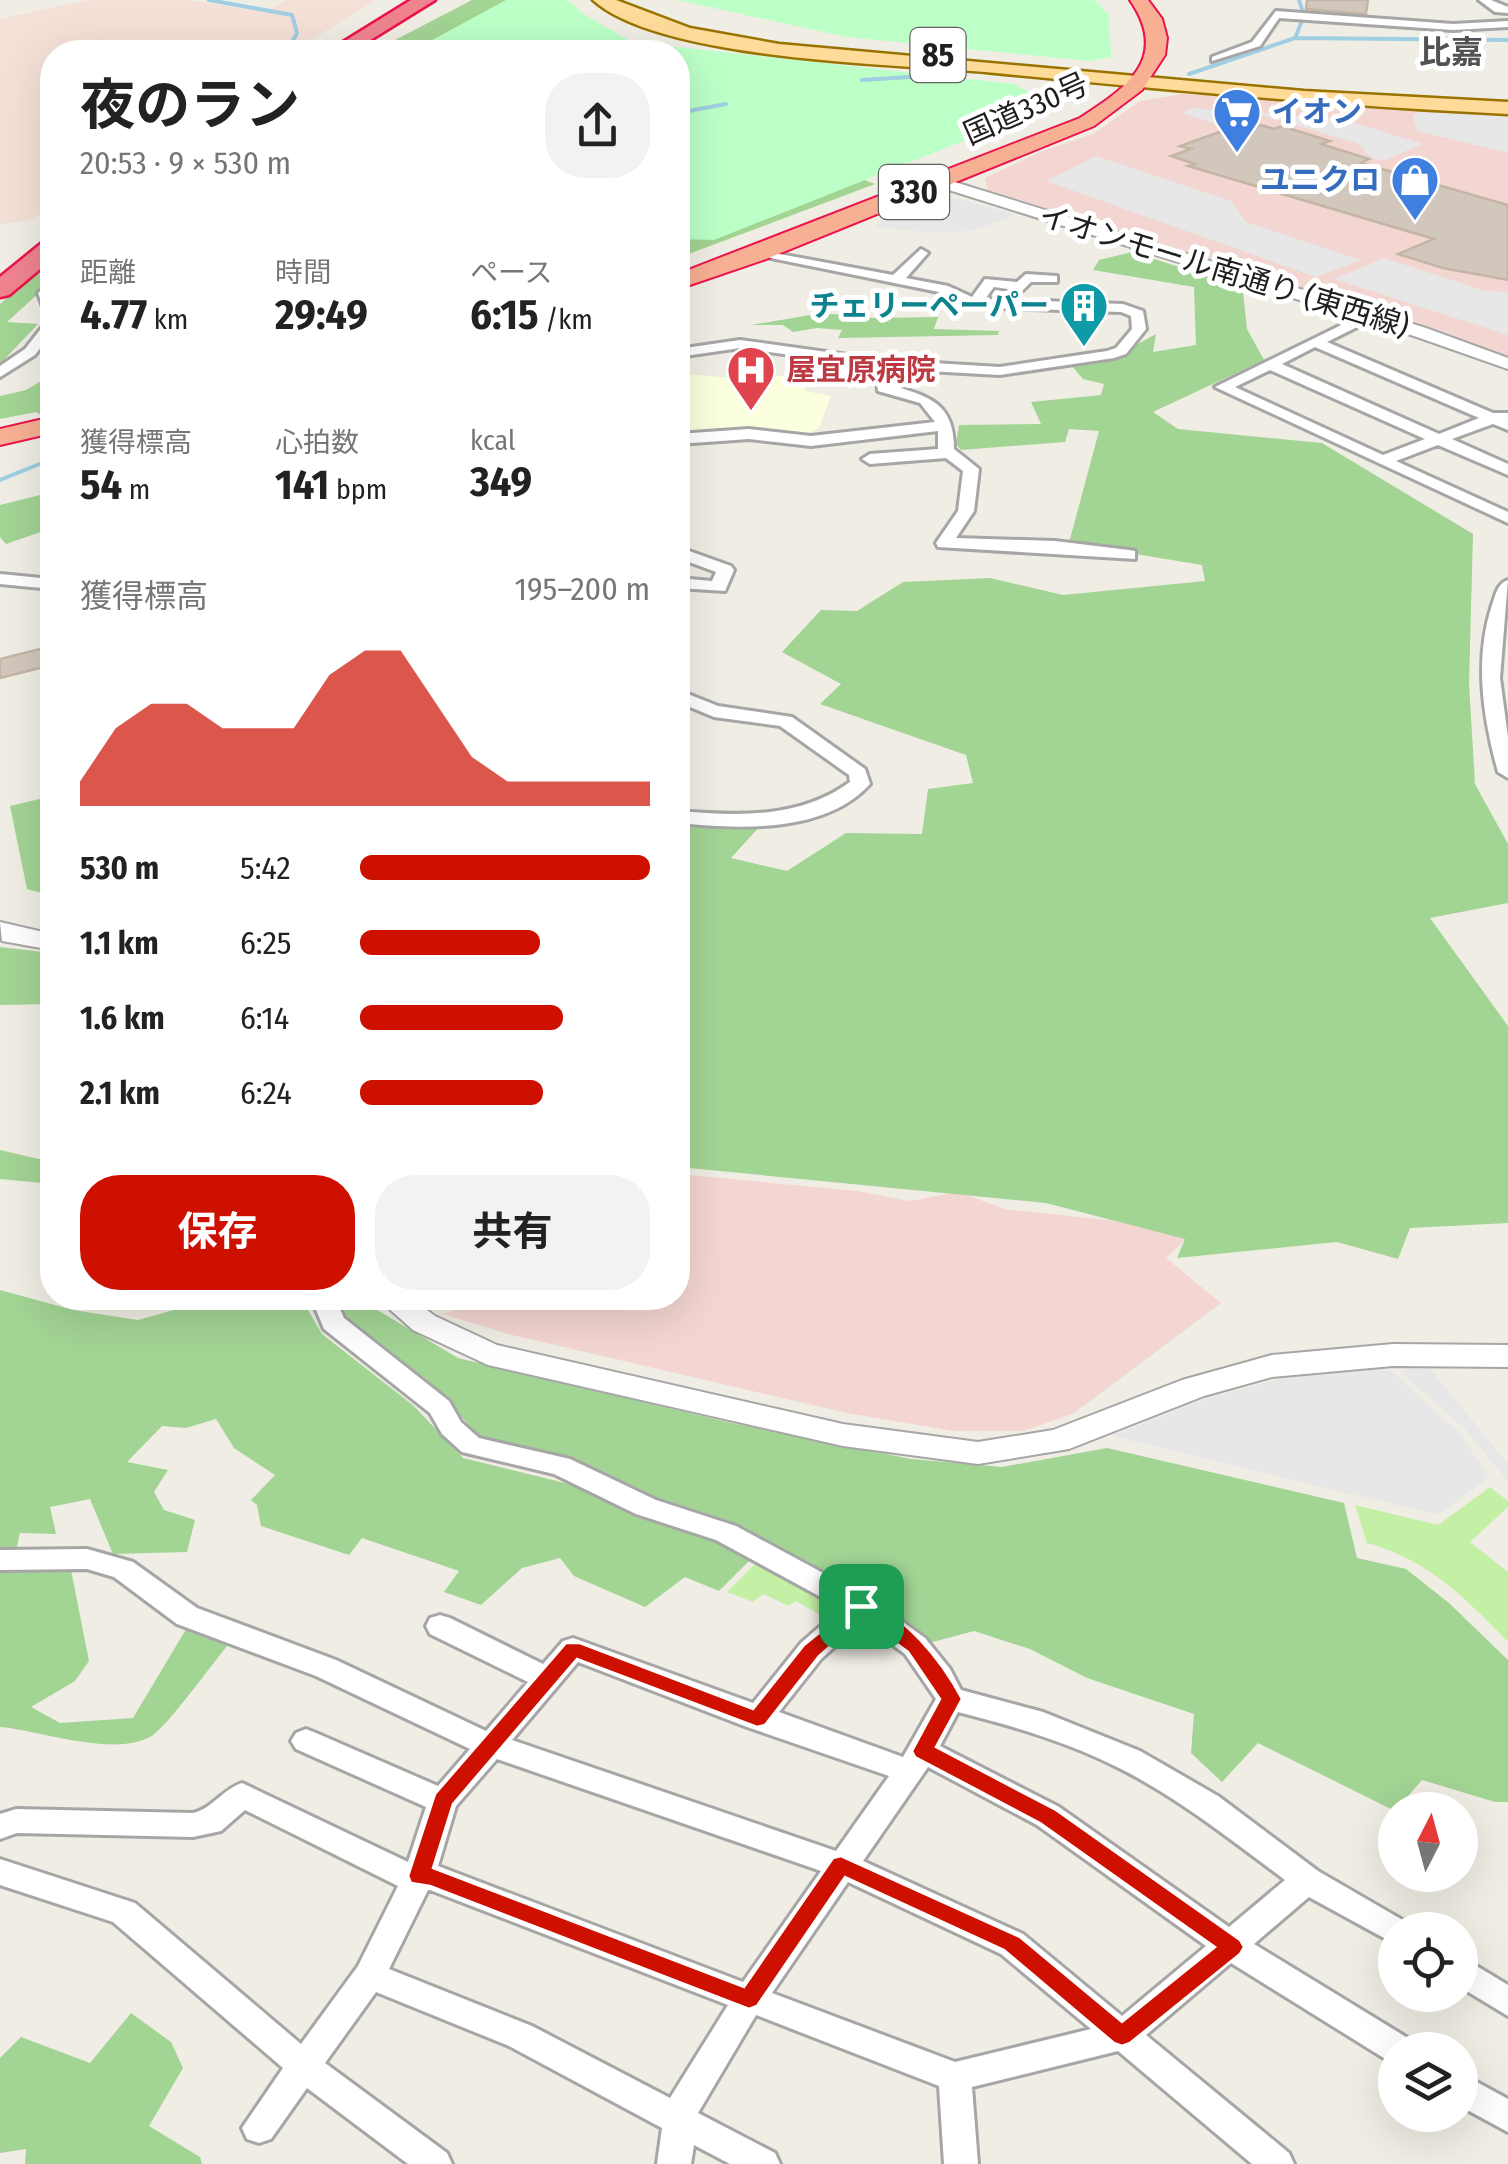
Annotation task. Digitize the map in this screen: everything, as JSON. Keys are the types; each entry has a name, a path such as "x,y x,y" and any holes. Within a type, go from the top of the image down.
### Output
{"highway":[{"path":"357,40 425,0"},
{"path":"378,40 446,0"},
{"path":"1118,0 1132,26"},
{"path":"1131,75 1157,38 1151,16 1139,0"},
{"name":"国道330号","path":"690,278 1076,127 1112,106 1131,75"},
{"name":"国道330号","path":"690,265 1047,128 1092,104 1131,75"},
{"path":"0,269 40,237"},
{"path":"0,290 40,257"},
{"path":"0,437 40,428"},
{"path":"0,448 40,440"}],"main road":[{"name":"85","path":"602,0 668,27 750,44 1131,75"},
{"name":"85","path":"623,0 670,20 762,39 1349,100 1508,104"}],"street":[{"path":"1266,0 1276,14"},
{"path":"1484,0 1499,10 1508,10"},
{"path":"1407,24 1409,6"},
{"path":"1276,14 1350,19 1376,27 1508,24"},
{"path":"1216,59 1256,44 1276,14"},
{"path":"1350,19 1350,35"},
{"name":"イオンモール南通り (東西線)","path":"939,182 1368,316 1508,364"},
{"path":"897,280 921,253"},
{"path":"690,351 740,344 884,364 961,370 1034,368 1121,351 1140,328 1138,314 1114,306 975,303 943,289 758,254"},
{"path":"975,303 989,279 1022,288 1026,278 1052,280"},
{"path":"1368,316 1223,386 1508,518"},
{"path":"0,373 30,352 40,339"},
{"path":"1315,342 1503,419"},
{"path":"884,364 883,388 925,400 946,425 946,452 971,468 966,512 944,543 1055,546 1129,555"},
{"path":"1270,364 1508,470"},
{"path":"1384,460 1503,419"},
{"path":"690,438 750,434 811,441 946,425"},
{"path":"870,459 950,453"},
{"path":"690,559 725,570 719,587 690,584"},
{"path":"0,579 40,583"},
{"path":"1508,585 1493,633 1499,674 1498,743 1508,772"},
{"path":"690,701 714,711 786,720 858,773 860,784 846,796 791,815 751,820 690,817"},
{"path":"0,930 11,936 40,940"},
{"path":"327,1310 333,1323 440,1407 451,1428 471,1445 560,1466 646,1507 726,1534 861,1606 915,1646 951,1699 1033,1720 1128,1758 1208,1805 1307,1880 1378,1921"},
{"path":"407,1310 424,1323 488,1354 843,1434 978,1453 1058,1441 1192,1388 1272,1366 1393,1355 1508,1356"},
{"path":"0,1560 87,1560 123,1569 187,1616 326,1668 493,1746 841,1865 1012,1944 1277,2164"},
{"path":"757,1719 812,1651 861,1606"},
{"path":"440,1626 546,1678"},
{"path":"259,2128 370,1976 419,1876 443,1800 573,1649 757,1719 916,1761 1048,1816 1232,1947 1378,2037"},
{"path":"674,2164 682,2107 749,1999 916,1761 951,1699"},
{"path":"306,1741 443,1800"},
{"path":"0,1827 16,1821 193,1825 210,1822 242,1795 406,1876 431,1877 955,2077 1122,2036 1307,1880"},
{"path":"0,1872 124,1912 305,2068 422,2160"},
{"path":"370,1976 411,1988 542,2046 762,2164"},
{"path":"1478,1982 1508,2002"},
{"path":"955,2077 961,2164"},
{"path":"1478,2099 1508,2117"}],"shaded area":[{"path":"88,0 187,0 266,12 287,0 375,0 311,40 40,40 40,214 30,220 0,224 0,19"},
{"path":"1182,94 1508,114 1508,357 1442,331 988,190 985,178 1045,150 1093,134 1140,101"},
{"path":"1192,108 1342,119 1423,144 1382,161 1370,157 1359,144 1265,116 1243,115 1216,124 1181,113"},
{"path":"1420,112 1508,116 1508,153 1417,131 1413,115"},
{"path":"1096,156 1231,201 1246,222 1361,260 1316,277 1046,181"},
{"path":"957,198 1016,215 972,231 924,232 873,226 930,199"},
{"path":"1384,258 1485,291 1508,292 1508,335 1334,279"},
{"name":"屋宜原病院","path":"690,374 811,376 805,391 831,396 819,428 802,437 740,432 690,435"},
{"path":"690,1175 857,1191 910,1201 958,1192 1005,1209 1125,1222 1186,1239 1166,1258 1221,1303 1074,1413 1024,1431 954,1431 847,1413 508,1334 443,1314 456,1310 690,1310"},
{"path":"1427,1365 1508,1464 1508,1481 1464,1428 1399,1371"},
{"path":"1371,1369 1392,1371 1460,1434 1489,1477 1438,1515 1112,1436 1202,1400 1292,1376"}],"green space":[{"path":"472,0 533,0 513,40 395,40"},
{"path":"506,0 568,0 585,15 629,40 432,40"},
{"path":"677,0 1095,0 1109,15 1111,57 1090,61 846,37"},
{"path":"690,48 1014,84 1043,100 1041,110 714,240 690,239"},
{"path":"859,178 875,184 690,253 690,215"},
{"path":"1132,252 1233,284 1243,293 1247,329 1264,360 1153,412 1178,429 1322,443 1473,534 1469,684 1475,784 1508,844 1508,903 1430,918 1508,1026 1508,1223 1410,1228 1398,1259 1337,1242 1177,1258 1185,1239 1046,1203 690,1168 690,821 760,826 731,858 787,871 846,833 922,834 928,789 973,783 966,755 820,704 841,684 782,652 821,610 857,611 903,582 990,578 1063,595 1205,581 1202,565 1069,543 1099,431 1069,429 1065,442 961,450 956,444 959,425 1041,424 1031,402 1101,395 1104,384 1083,379 1071,365 1112,358 1156,334 1153,352 1196,345 1194,287 1093,270 1099,260"},
{"path":"40,267 40,292 7,322 38,324 0,364 0,304"},
{"path":"822,313 874,318 938,317 934,329 999,331 998,335 838,338 842,330 817,328 793,332 783,325 751,325"},
{"path":"40,382 40,414 0,419 0,396 26,390"},
{"path":"40,495 40,532 6,544 0,537 0,505"},
{"path":"40,799 40,893 27,889 10,806"},
{"path":"0,947 40,952 40,1004 0,1005"},
{"path":"0,1150 40,1159 40,1183 0,1179"},
{"path":"0,1290 40,1301 40,1310 73,1310 138,1320 173,1310 308,1310 322,1334 414,1406 463,1458 573,1485 627,1512 701,1535 753,1557 719,1591 685,1577 645,1607 574,1576 560,1558 522,1568 481,1605 444,1592 459,1571 362,1538 349,1555 261,1526 257,1505 251,1500 275,1475 234,1448 216,1419 186,1428 162,1426 127,1462 168,1470 154,1492 164,1510 195,1520 187,1552 113,1554 90,1499 50,1507 56,1534 20,1533 12,1569 71,1570 89,1661 75,1681 31,1707 60,1723 133,1718 188,1626 228,1645 160,1729 138,1742 99,1744 0,1727"},
{"path":"341,1310 377,1310 458,1358 727,1422 911,1459 1002,1467 1107,1448 1344,1503 1357,1558 1406,1569 1449,1603 1508,1660 1508,1802 1495,1802 1478,1797 1478,1792 1462,1792 1422,1780 1412,1792 1378,1792 1378,1803 1258,1743 1222,1782 1191,1753 1194,1714 1087,1678 1030,1649 974,1631 925,1644 868,1602 482,1440 449,1403 418,1382"},
{"path":"1490,1487 1508,1501 1508,1507 1470,1542 1508,1572 1508,1642 1460,1595 1427,1570 1367,1543 1355,1505 1438,1525"},
{"path":"758,1561 844,1606 827,1619 796,1601 789,1606 763,1594 753,1602 727,1592"},
{"path":"131,2013 171,2042 183,2068 149,2126 200,2157 202,2164 25,2164 26,2149 0,2153 0,2058 21,2037 90,2063"}],"building":[{"path":"1307,0 1368,0 1366,14 1306,9"},
{"name":"イオン","path":"1261,125 1274,129 1282,126 1330,141 1321,144 1369,159 1361,163 1508,205 1508,280 1443,268 1398,254 1434,239 1188,166 1195,164 1171,156 1191,149 1180,146 1222,131 1236,134"},
{"path":"40,649 40,668 0,678 0,659"}],"waterway":[{"path":"209,0 292,15 297,33 293,40"},
{"path":"1295,38 1304,16 1299,0"},
{"path":"1189,74 1295,38"},
{"path":"1295,38 1508,40"},
{"path":"862,80 957,74"},
{"path":"690,111 726,104"},
{"path":"0,480 40,464"}],"place":[{"name":"イオン","path":"1237,154"},
{"name":"ユニクロ","path":"1415,222"},
{"name":"チェリーペーパー","path":"1084,348"},
{"name":"屋宜原病院","path":"751,412"}],"district":[{"name":"比嘉","path":"1451,52"}],"route":[{"path":"861,1606 915,1646 951,1699 923,1751 1048,1816 1232,1947 1122,2036 1012,1944 841,1865 749,1999 431,1877 419,1876 443,1800 573,1649 757,1719 812,1651 861,1606"}]}
